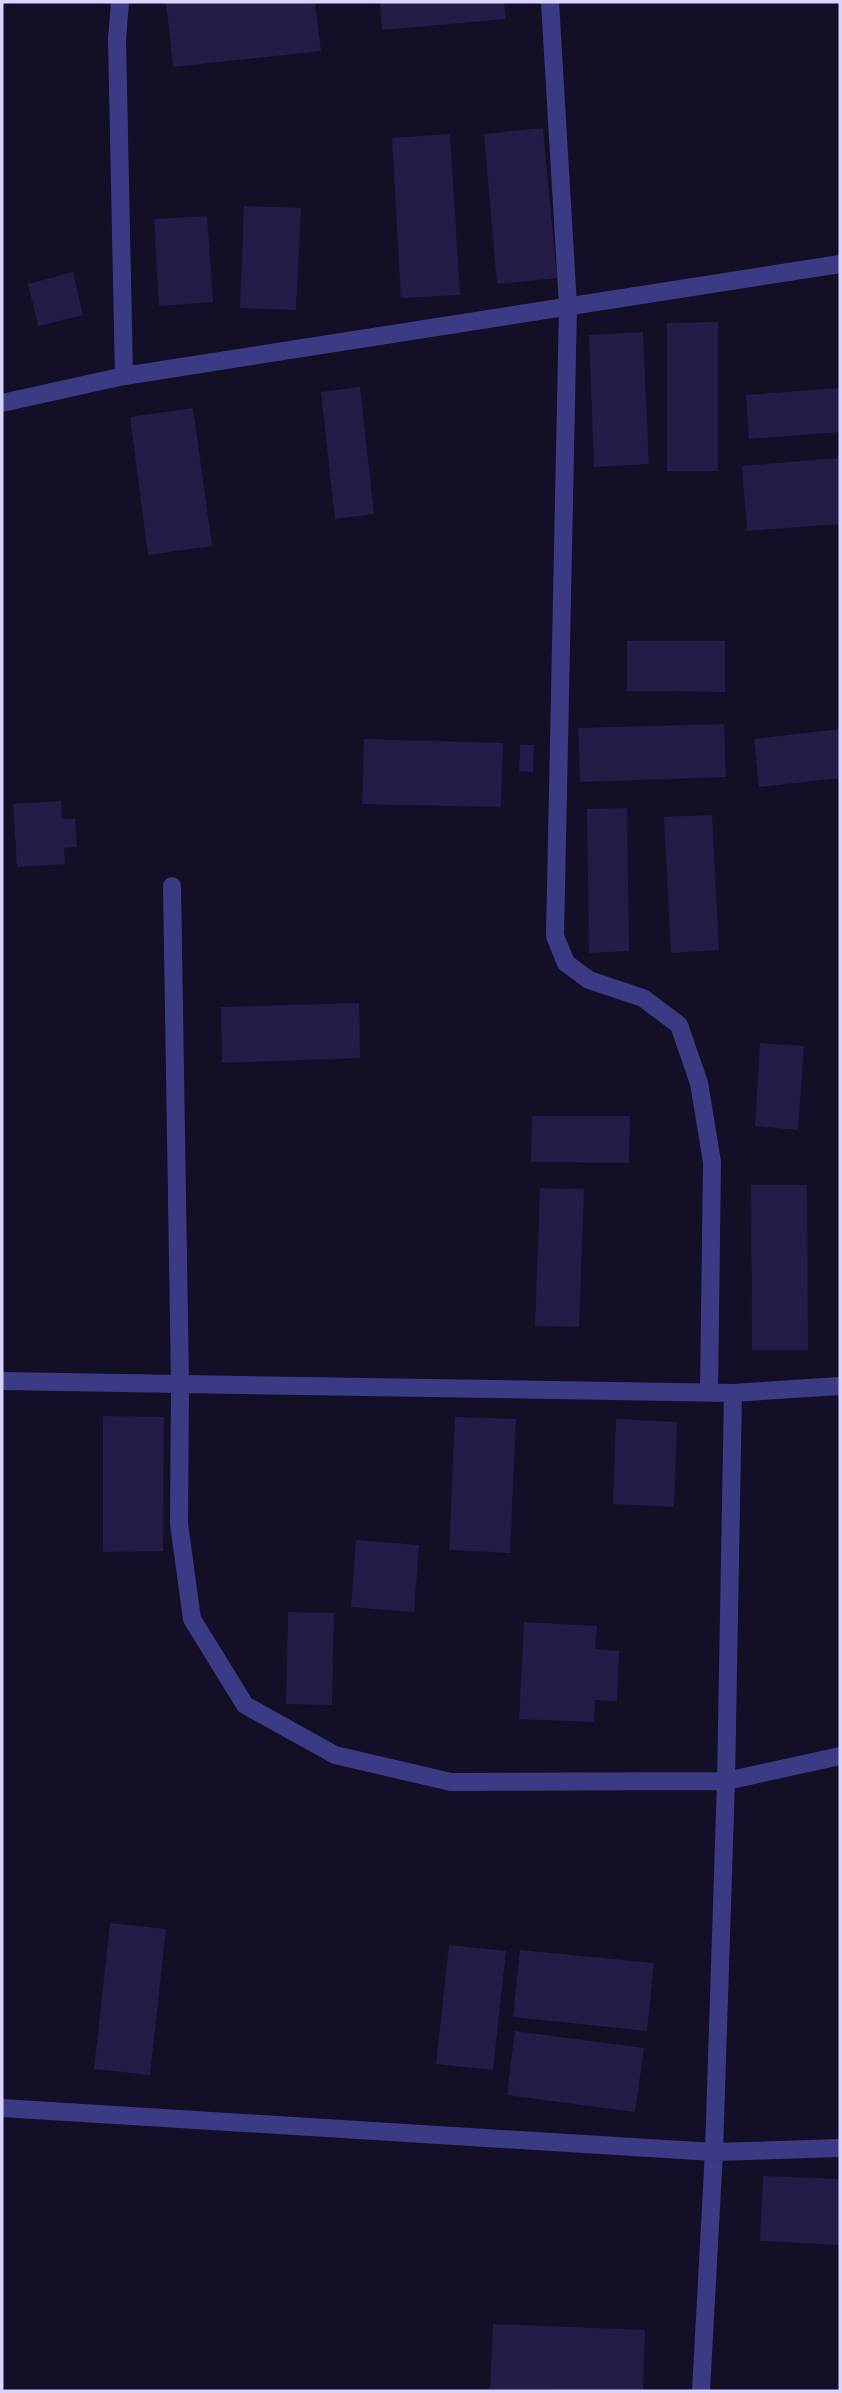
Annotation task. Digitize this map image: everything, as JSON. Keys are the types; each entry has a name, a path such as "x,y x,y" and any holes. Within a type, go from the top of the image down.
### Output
{"street":[{"path":"120,2 117,39 124,376"},
{"path":"550,2 568,306 555,936 566,962 589,980 643,998 679,1025 695,1071 712,1161 709,1392"},
{"path":"2,403 124,376 840,264"},
{"path":"172,886 180,1384 179,1524 192,1619 245,1705 335,1755 451,1782 726,1781 840,1756"},
{"path":"2,1381 733,1393 840,1386"},
{"path":"701,2391 714,2152 726,1781 733,1393"},
{"path":"2,2108 714,2152 840,2148"}],"building":[{"path":"166,2 315,2 321,51 173,67"},
{"path":"380,2 504,2 506,19 382,30"},
{"path":"543,128 557,278 497,284 484,134"},
{"path":"450,134 460,295 401,298 392,138"},
{"path":"244,206 301,208 296,310 240,308"},
{"path":"207,216 213,302 159,306 154,219"},
{"path":"73,272 83,315 38,326 28,284"},
{"path":"718,322 718,471 667,471 667,323"},
{"path":"643,332 649,464 594,467 589,335"},
{"path":"360,387 374,514 335,519 321,392"},
{"path":"840,388 840,432 749,439 746,395"},
{"path":"193,408 212,546 148,555 130,417"},
{"path":"840,458 840,524 747,531 742,466"},
{"path":"627,641 725,641 725,692 627,691"},
{"path":"724,724 726,777 580,782 578,728"},
{"path":"840,729 840,778 759,787 754,739"},
{"path":"364,739 503,743 501,807 362,804"},
{"path":"520,745 534,745 533,772 519,771"},
{"path":"61,801 62,819 75,819 77,847 64,848 65,864 17,867 13,804"},
{"path":"627,808 629,951 589,953 587,809"},
{"path":"712,815 719,950 671,953 664,817"},
{"path":"359,1003 360,1058 222,1063 221,1007"},
{"path":"760,1043 804,1046 798,1130 755,1126"},
{"path":"532,1116 630,1116 629,1163 531,1162"},
{"path":"751,1185 807,1185 808,1350 752,1350"},
{"path":"540,1188 584,1189 579,1327 535,1326"},
{"path":"103,1416 164,1417 163,1551 103,1552"},
{"path":"455,1417 516,1419 510,1553 449,1550"},
{"path":"616,1419 677,1422 674,1507 613,1504"},
{"path":"356,1540 419,1545 414,1612 351,1607"},
{"path":"288,1612 334,1613 332,1705 286,1704"},
{"path":"524,1622 597,1626 595,1649 619,1651 617,1701 595,1700 594,1722 519,1719"},
{"path":"110,1923 166,1929 150,2075 94,2069"},
{"path":"449,1945 506,1951 493,2070 436,2064"},
{"path":"520,1950 654,1963 647,2031 513,2017"},
{"path":"515,2031 644,2048 635,2112 507,2095"},
{"path":"763,2176 840,2179 840,2245 760,2241"},
{"path":"493,2324 645,2330 643,2391 490,2389"}]}
